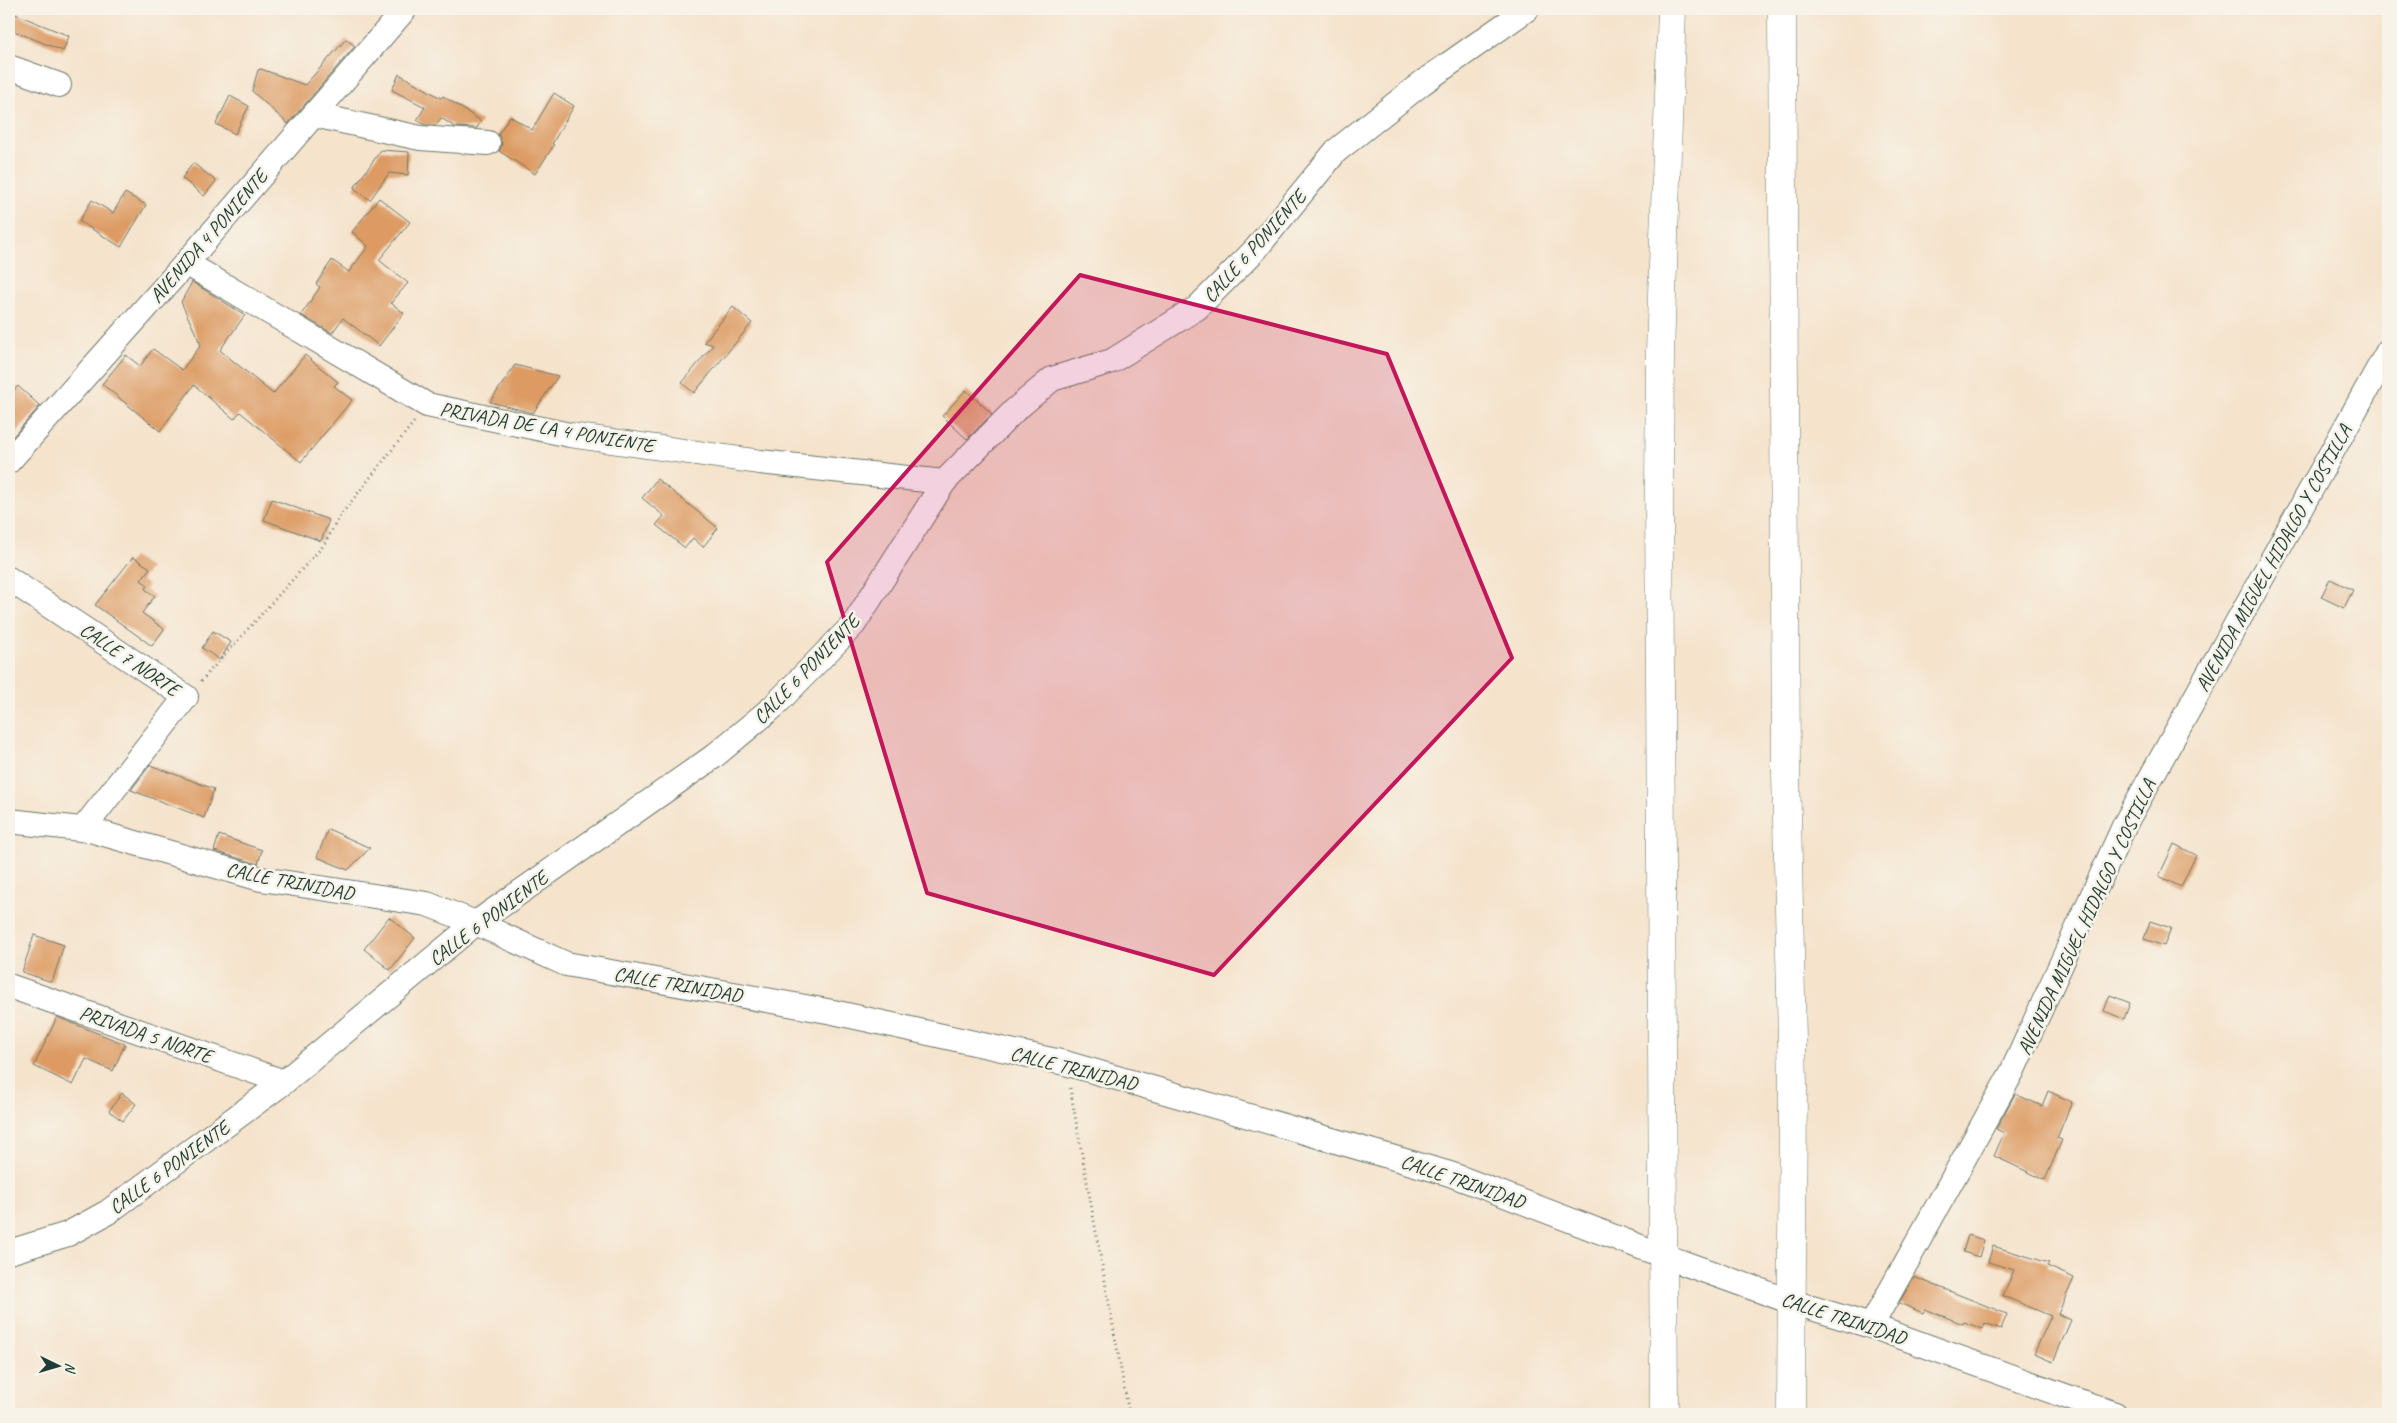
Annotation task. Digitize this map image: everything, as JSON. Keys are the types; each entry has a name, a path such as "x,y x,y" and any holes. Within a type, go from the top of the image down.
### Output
{"highway":[{"path":"1664,1414 1659,392 1672,9"},
{"path":"1782,9 1784,566 1793,1086 1791,1414"}],"street":[{"name":"AVENIDA 4 PONIENTE","path":"9,461 186,263 405,9"},
{"name":"CALLE 6 PONIENTE","path":"9,1252 68,1234 108,1212 284,1082 476,923 713,757 773,706 854,624 944,482 1015,410 1052,379 1112,361 1197,308 1255,250 1336,151 1422,83 1527,9"},
{"path":"9,67 59,84"},
{"path":"314,115 420,138 488,143"},
{"name":"PRIVADA DE LA 4 PONIENTE","path":"186,263 427,406 570,435 760,462 944,482"},
{"name":"AVENIDA MIGUEL HIDALGO Y COSTILLA","path":"1871,1326 2012,1072 2125,824 2388,351"},
{"name":"CALLE 7 NORTE","path":"9,579 186,697 83,829"},
{"name":"CALLE TRINIDAD","path":"9,821 83,829 261,879 427,904 476,923 566,964 833,1012 1065,1063 1450,1174 1664,1256 1792,1302 1871,1326 2115,1414"},
{"name":"PRIVADA 5 NORTE","path":"9,986 284,1082"}],"path":[{"path":"186,697 323,546 340,516 427,406"},
{"path":"1065,1063 1129,1414"}],"highlighted area":[{"path":"1080,275 1387,354 1512,658 1214,975 927,893 827,562"}],"building":[{"path":"13,13 69,36 63,51 9,29"},
{"path":"346,39 355,46 288,124 252,91 258,70 261,69 305,85"},
{"path":"399,74 441,98 443,96 481,121 477,128 455,127 441,118 436,125 425,125 417,120 425,107 392,90"},
{"path":"554,93 574,106 552,144 554,145 535,174 499,151 502,144 498,134 510,116 532,130"},
{"path":"230,96 249,106 235,134 216,124"},
{"path":"381,150 409,152 408,175 389,173 370,200 354,188"},
{"path":"193,163 216,181 204,196 182,178"},
{"path":"125,193 146,205 121,247 79,221 92,200 113,213"},
{"path":"379,198 410,222 379,260 408,283 391,303 404,313 379,346 343,318 332,333 301,315 320,287 316,284 332,260 349,272 368,246 352,232"},
{"path":"192,282 245,315 220,350 273,394 305,355 338,382 334,386 352,400 301,462 240,412 234,419 194,385 160,431 102,384 126,355 140,366 153,349 182,370 201,345 181,302"},
{"path":"733,307 752,323 694,393 682,383 713,345 704,342"},
{"path":"515,365 558,376 533,413 490,402"},
{"path":"18,386 40,406 9,441 9,396"},
{"path":"966,390 992,414 967,439 942,416"},
{"path":"657,479 718,528 703,547 693,538 685,548 656,525 664,516 642,498"},
{"path":"272,499 329,520 321,541 264,520"},
{"path":"133,557 150,568 141,580 148,585 145,589 155,596 142,613 164,629 152,646 95,605"},
{"path":"2330,579 2353,590 2344,608 2321,597"},
{"path":"213,631 231,642 220,660 202,648"},
{"path":"150,765 214,789 204,818 131,790"},
{"path":"328,829 370,848 348,870 317,857"},
{"path":"219,835 262,850 258,864 214,851"},
{"path":"2174,844 2196,855 2181,887 2159,876"},
{"path":"389,917 415,938 390,970 364,949"},
{"path":"2150,921 2171,928 2164,946 2144,939"},
{"path":"34,935 64,945 52,982 22,972"},
{"path":"2110,995 2130,1003 2124,1019 2104,1011"},
{"path":"57,1017 125,1044 113,1071 86,1059 73,1085 34,1066"},
{"path":"2048,1091 2072,1102 2057,1138 2062,1140 2045,1180 1994,1156 2004,1133 1996,1129 2015,1094 2042,1106"},
{"path":"122,1093 136,1104 123,1121 109,1111"},
{"path":"1968,1235 1984,1240 1979,1257 1963,1252"},
{"path":"1993,1246 2049,1263 2047,1266 2074,1278 2058,1314 2071,1320 2053,1362 2034,1354 2051,1316 2003,1296 2014,1270 1988,1262"},
{"path":"1914,1277 2007,1314 2001,1329 1985,1323 1983,1329 1964,1322 1963,1324 1925,1309 1923,1313 1899,1303"}]}
